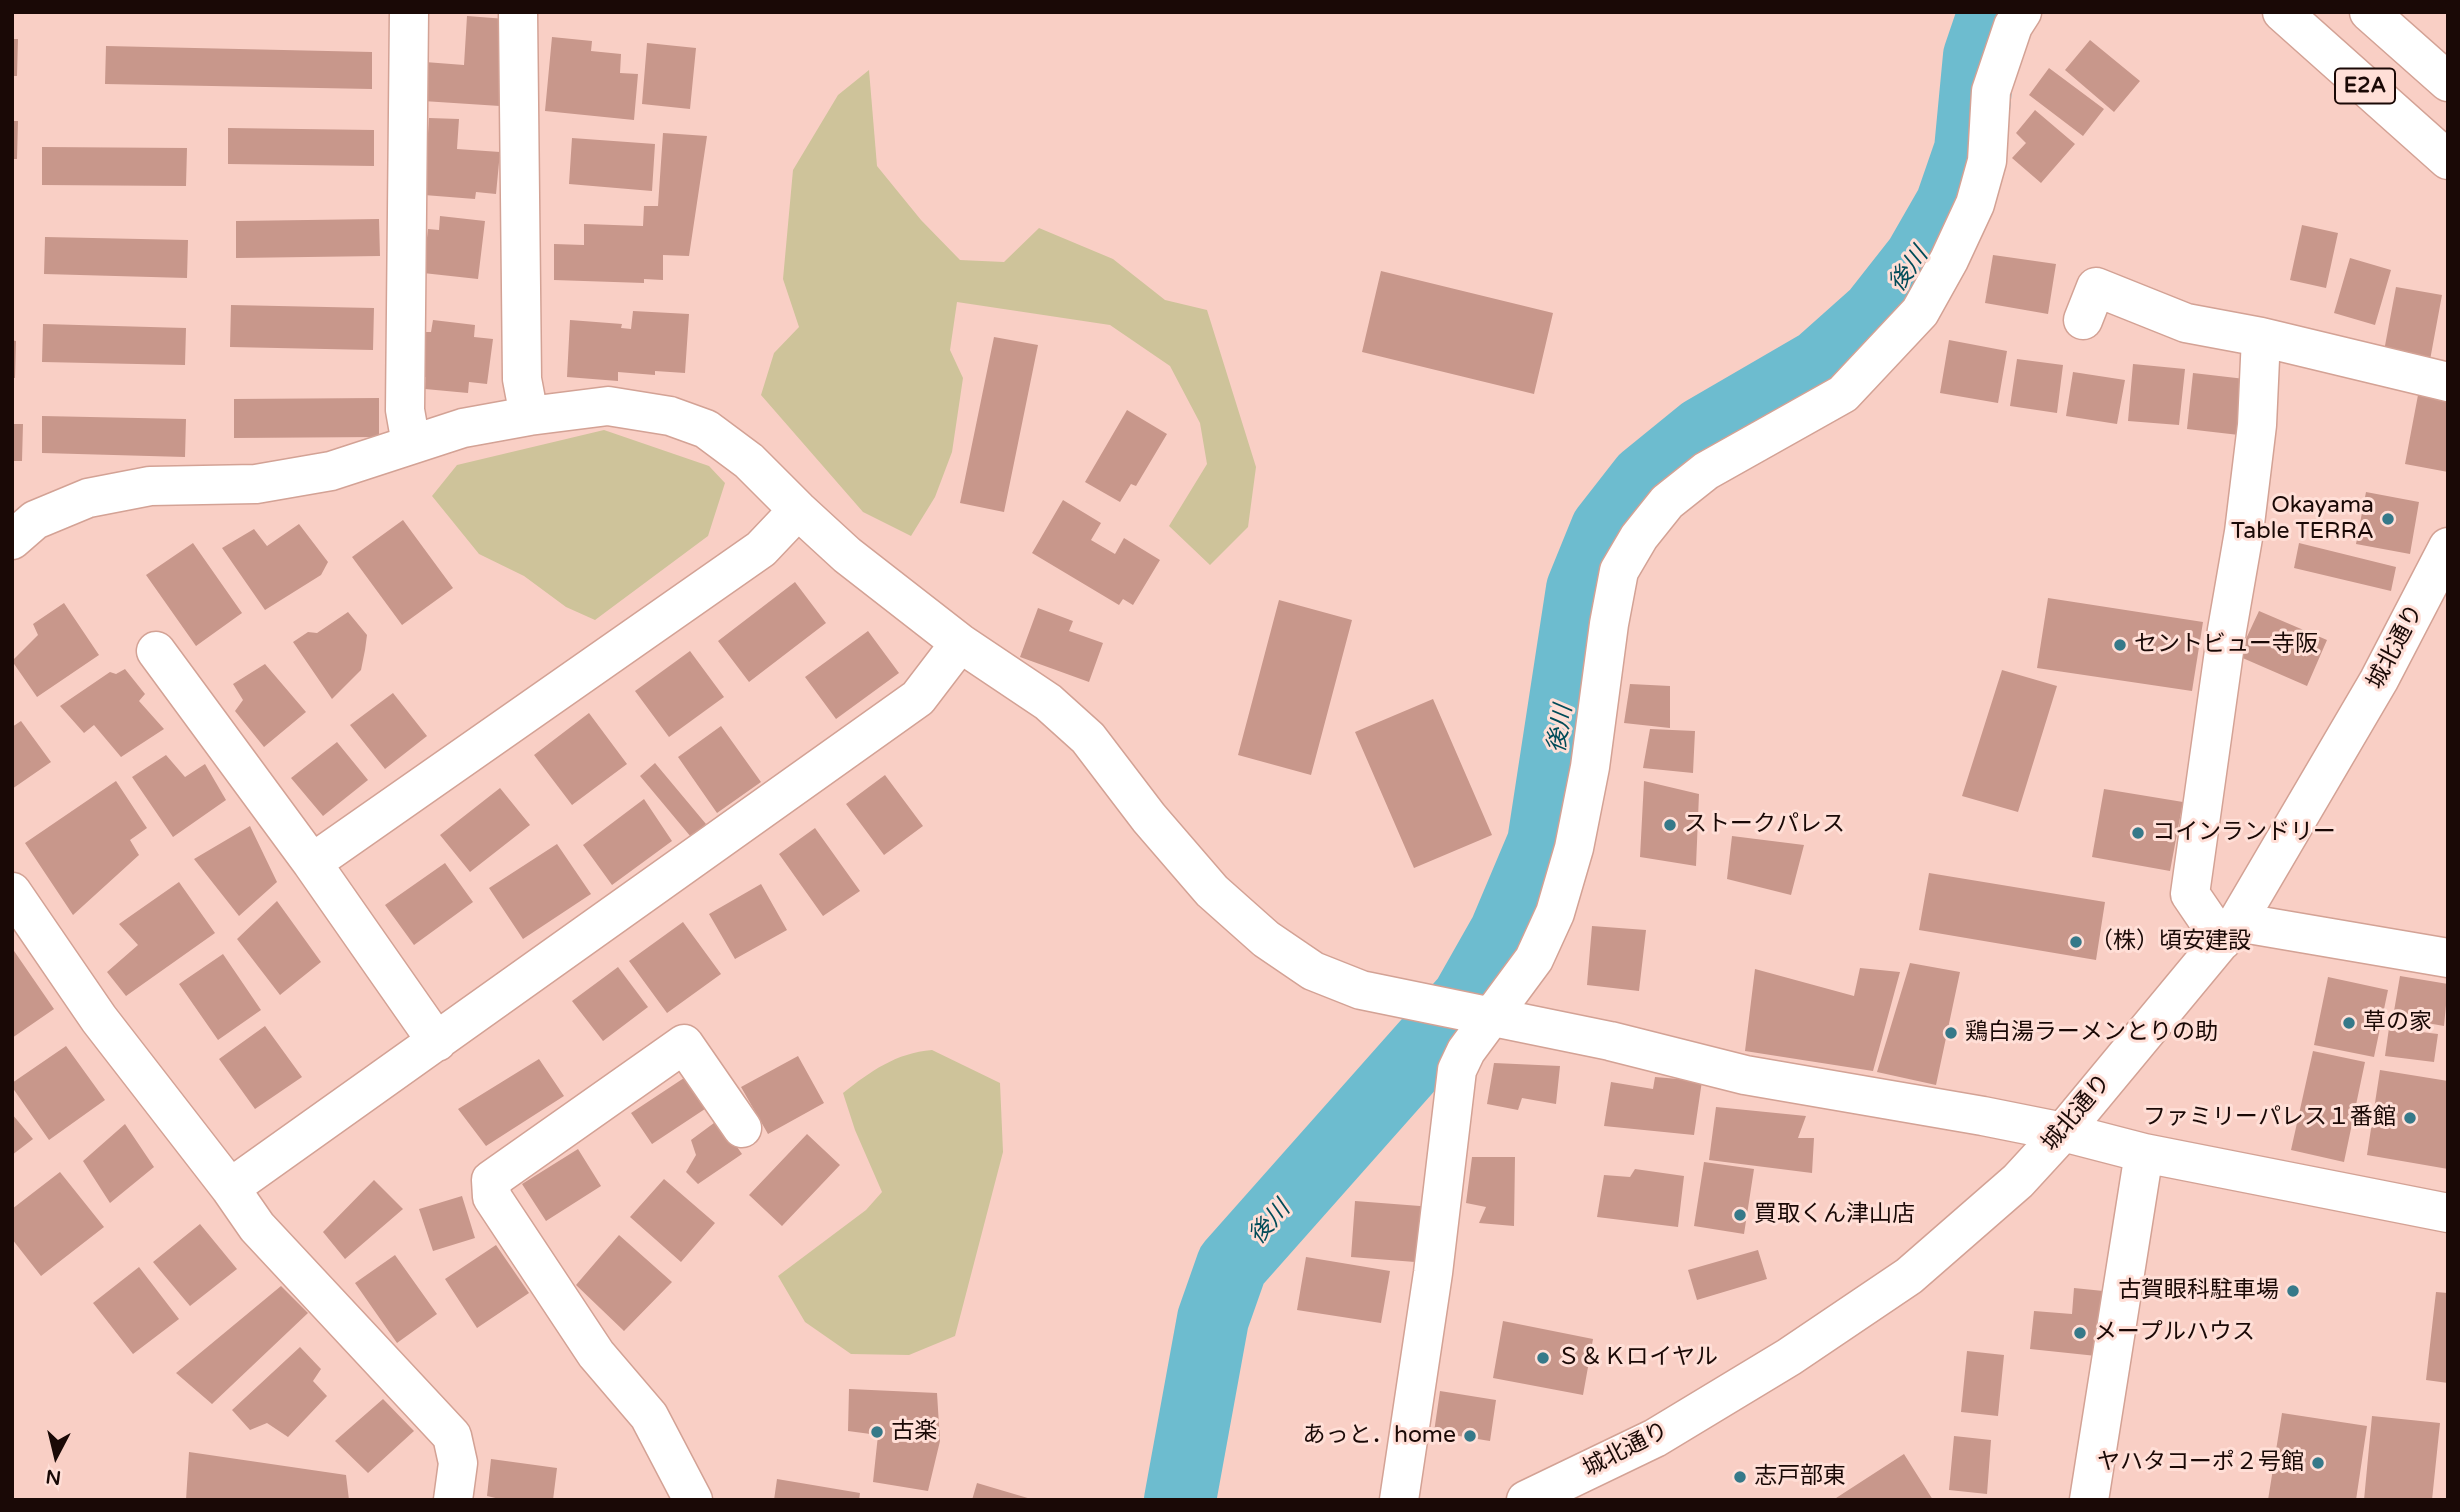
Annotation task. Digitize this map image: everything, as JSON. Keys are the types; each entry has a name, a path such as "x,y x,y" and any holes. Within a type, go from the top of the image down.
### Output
{"main road":[{"path":"409,12 405,410 411,444"},
{"path":"518,12 522,379 529,416"},
{"path":"1399,1500 1431,1286 1457,1070 1485,1017 1534,959 1555,913 1574,848 1590,766 1619,571 1640,537 1667,502 1706,471 1843,394 1920,312 1949,260 1975,204 1987,161 1991,91 2013,26 2022,12"},
{"name":"E2A","path":"2282,12 2448,160"},
{"name":"E2A","path":"2369,12 2448,82"},
{"path":"2083,320 2096,287 2186,323 2261,337 2448,382"},
{"path":"2261,337 2257,425 2244,532 2227,630 2190,894 2230,931 2448,958"},
{"path":"12,540 35,520 88,498 150,486 256,484 331,471 463,428 529,416 608,406 670,415 706,429 728,445 749,461 847,555 960,643 1048,702 1088,738 1149,818 1212,891 1266,939 1313,971 1361,990 1610,1041 1745,1075 2063,1132 2144,1153 2448,1213"},
{"path":"312,863 761,550 798,510"},
{"name":"城北通り","path":"1526,1500 1655,1438 1789,1357 1909,1276 2018,1181 2063,1132 2230,931 2379,680 2448,547"},
{"path":"230,1188 918,698 960,643"},
{"path":"156,651 312,863 437,1042"},
{"path":"12,892 99,1019 257,1227 452,1436 458,1463 453,1500"},
{"path":"693,1500 649,1416 596,1354 492,1197 491,1180 684,1044 743,1128"},
{"path":"2089,1500 2144,1153"}],"shaded area":[{"path":"869,70 877,166 921,220 960,260 1004,262 1039,228 1113,259 1165,300 1207,310 1256,467 1248,527 1210,565 1169,526 1207,464 1200,423 1170,366 1110,325 957,302 950,350 963,378 952,452 935,497 911,536 863,512 761,395 774,353 799,327 783,279 793,170 838,95"},
{"path":"604,430 709,466 725,483 708,536 595,620 566,607 524,576 479,554 432,496 457,465"},
{"path":"932,1050 1000,1083 1003,1152 955,1336 909,1355 851,1354 805,1322 778,1276 866,1210 882,1192 855,1130 843,1093 884,1064 907,1055"}],"building":[{"path":"467,16 506,19 500,106 423,101 425,62 464,65"},
{"path":"552,37 592,41 591,51 621,54 620,73 638,74 634,120 545,111"},
{"path":"12,39 18,39 17,76 12,76"},
{"path":"2090,40 2140,81 2114,112 2065,70"},
{"path":"647,43 696,48 690,109 642,104"},
{"path":"106,46 372,52 372,89 105,84"},
{"path":"2049,68 2104,109 2083,136 2029,95"},
{"path":"2035,110 2075,144 2041,183 2012,158 2026,143 2016,133"},
{"path":"429,118 459,119 457,149 500,152 496,194 476,192 475,199 424,195"},
{"path":"12,121 18,121 17,159 12,159"},
{"path":"228,128 374,130 374,166 228,164"},
{"path":"663,133 707,136 689,256 663,255 663,280 644,279 644,283 554,280 554,244 584,245 584,224 643,226 644,206 658,206"},
{"path":"572,138 655,144 652,191 569,184"},
{"path":"42,147 187,148 186,186 42,185"},
{"path":"440,216 485,221 478,279 423,273 428,229 439,230"},
{"path":"379,219 380,256 236,258 236,221"},
{"path":"2302,225 2338,233 2326,288 2290,280"},
{"path":"45,237 188,240 187,278 44,274"},
{"path":"1993,255 2056,264 2048,314 1985,303"},
{"path":"2350,258 2391,270 2375,325 2334,313"},
{"path":"1381,271 1553,313 1534,394 1362,352"},
{"path":"2396,287 2442,295 2430,360 2384,351"},
{"path":"231,305 374,308 373,350 230,347"},
{"path":"633,311 689,314 685,373 655,371 655,375 618,372 618,381 567,377 570,320 622,324 621,328 631,329"},
{"path":"433,320 475,325 474,337 493,339 487,384 469,382 468,393 425,389 426,377 421,377 426,332 431,332"},
{"path":"43,324 186,328 185,365 42,362"},
{"path":"994,337 1038,345 1004,512 960,503"},
{"path":"12,340 16,341 15,378 12,378"},
{"path":"1949,340 2007,351 1998,403 1940,393"},
{"path":"2017,359 2063,365 2057,413 2010,406"},
{"path":"2133,364 2185,369 2179,425 2128,421"},
{"path":"2073,372 2125,380 2117,424 2066,416"},
{"path":"2193,373 2245,379 2239,435 2187,429"},
{"path":"2418,395 2448,400 2448,472 2405,464"},
{"path":"379,398 379,437 234,438 234,399"},
{"path":"1127,410 1167,434 1136,486 1131,484 1120,502 1085,482"},
{"path":"42,416 186,419 185,457 42,453"},
{"path":"12,424 23,424 22,461 12,461"},
{"path":"2366,492 2419,502 2410,554 2356,544"},
{"path":"1063,500 1101,523 1091,540 1115,554 1124,538 1160,560 1133,605 1123,599 1119,605 1032,553"},
{"path":"403,520 453,588 402,625 352,557"},
{"path":"299,524 328,562 321,575 265,610 222,548 254,529 267,546"},
{"path":"193,543 242,613 196,646 146,575"},
{"path":"2299,543 2396,567 2391,591 2294,568"},
{"path":"795,582 826,623 749,682 718,641"},
{"name":"セントビュー寺阪","path":"2048,598 2203,622 2192,691 2037,668"},
{"path":"1279,600 1352,620 1311,775 1238,755"},
{"path":"64,603 99,655 37,697 12,661 38,635 33,624"},
{"path":"1038,608 1073,621 1069,631 1103,643 1089,682 1020,657"},
{"path":"2259,611 2327,640 2307,686 2238,656"},
{"path":"348,612 367,635 365,650 361,670 332,699 293,642 308,632 317,633"},
{"path":"868,631 899,673 836,719 805,677"},
{"path":"690,651 724,697 669,737 635,691"},
{"path":"265,664 306,712 264,747 235,711 243,700 233,684"},
{"path":"125,669 145,694 139,701 164,729 121,757 94,725 84,733 60,706 110,672 116,674"},
{"path":"2002,670 2057,686 2018,812 1962,796"},
{"path":"1630,684 1670,686 1670,728 1624,723"},
{"path":"393,693 427,736 385,769 350,725"},
{"path":"1433,699 1492,835 1414,868 1355,732"},
{"path":"589,713 627,764 572,805 534,755"},
{"path":"21,721 51,762 12,789 12,727"},
{"path":"721,726 761,782 717,813 678,757"},
{"path":"1650,729 1695,731 1693,773 1643,768"},
{"path":"337,742 368,780 323,816 291,778"},
{"path":"166,755 185,777 205,764 226,800 173,837 132,777"},
{"path":"655,763 706,824 691,837 640,776"},
{"path":"885,775 923,826 884,855 846,804"},
{"path":"116,781 147,828 130,840 139,855 73,915 25,843"},
{"name":"ストークパレス","path":"1644,781 1699,794 1696,866 1640,857"},
{"path":"500,788 530,825 470,872 440,835"},
{"path":"2104,789 2183,802 2170,871 2092,857"},
{"path":"644,799 672,841 612,885 583,845"},
{"path":"250,826 277,882 239,916 194,859"},
{"path":"815,828 860,891 823,916 779,854"},
{"path":"1732,836 1804,845 1791,895 1727,879"},
{"path":"557,844 591,894 523,939 489,888"},
{"path":"445,863 473,902 414,945 385,905"},
{"path":"1929,873 2105,902 2096,960 1919,930"},
{"path":"179,882 215,933 126,996 107,972 138,945 119,924"},
{"path":"761,884 787,930 735,959 709,914"},
{"path":"277,901 321,962 280,995 237,939"},
{"path":"683,922 721,974 667,1013 629,961"},
{"path":"1592,926 1646,930 1639,991 1587,985"},
{"path":"12,948 54,1009 12,1038"},
{"path":"223,954 261,1010 218,1040 179,984"},
{"path":"1910,963 1960,972 1936,1085 1877,1072"},
{"path":"618,967 648,1007 603,1041 572,1001"},
{"path":"1860,968 1900,972 1873,1071 1745,1051 1755,969 1854,996"},
{"path":"2400,976 2448,984 2444,1026 2393,1017"},
{"path":"2328,977 2388,990 2374,1057 2314,1045"},
{"path":"265,1026 302,1077 255,1109 219,1059"},
{"path":"2389,1028 2438,1034 2434,1062 2385,1056"},
{"path":"66,1046 105,1100 49,1140 12,1087 12,1083"},
{"path":"2313,1051 2365,1062 2344,1162 2291,1150"},
{"path":"798,1056 824,1103 768,1134 741,1087"},
{"path":"539,1059 564,1096 486,1146 458,1109"},
{"path":"1494,1063 1560,1066 1556,1104 1522,1098 1518,1110 1487,1104"},
{"name":"ファミリーパレス１番館","path":"2380,1070 2448,1081 2448,1169 2367,1155"},
{"path":"687,1076 708,1107 652,1144 631,1113"},
{"path":"1655,1077 1702,1081 1694,1135 1604,1126 1611,1082 1653,1089"},
{"path":"1716,1107 1806,1116 1798,1138 1814,1138 1812,1173 1709,1160"},
{"path":"12,1114 33,1139 12,1155"},
{"path":"718,1120 742,1154 698,1184 686,1172 696,1155 691,1140"},
{"path":"125,1124 154,1167 110,1203 83,1161"},
{"path":"807,1134 840,1165 782,1226 749,1195"},
{"path":"578,1149 601,1186 546,1221 522,1184"},
{"path":"1472,1157 1515,1157 1514,1226 1479,1223 1486,1207 1466,1203"},
{"path":"1704,1162 1754,1169 1744,1234 1694,1226"},
{"path":"1635,1169 1684,1176 1678,1227 1597,1217 1604,1175 1630,1177"},
{"path":"60,1172 104,1227 41,1276 12,1239 12,1209"},
{"path":"664,1179 715,1223 681,1262 630,1217"},
{"path":"374,1180 403,1209 345,1259 323,1232"},
{"path":"462,1196 475,1238 433,1251 419,1209"},
{"path":"1355,1201 1433,1207 1428,1263 1351,1257"},
{"path":"200,1224 237,1269 190,1306 153,1262"},
{"path":"619,1235 672,1282 624,1331 576,1285"},
{"path":"496,1245 529,1293 477,1328 445,1279"},
{"path":"1758,1250 1767,1279 1697,1300 1688,1270"},
{"path":"395,1255 437,1314 397,1343 355,1283"},
{"path":"1306,1257 1390,1271 1381,1323 1297,1310"},
{"path":"139,1267 179,1319 133,1354 93,1303"},
{"path":"281,1286 308,1313 212,1404 176,1373"},
{"path":"2074,1288 2113,1292 2106,1357 2030,1349 2034,1311 2072,1314"},
{"path":"2436,1292 2448,1293 2448,1383 2426,1380"},
{"name":"Ｓ＆Ｋロイヤル","path":"1503,1321 1593,1339 1583,1395 1493,1378"},
{"path":"300,1347 321,1369 313,1381 327,1396 288,1437 267,1423 250,1430 232,1410"},
{"path":"1967,1351 2004,1355 1998,1416 1961,1412"},
{"path":"849,1389 937,1393 940,1441 928,1491 873,1482 878,1435 848,1431"},
{"path":"1440,1391 1496,1400 1490,1441 1434,1432"},
{"path":"383,1399 414,1431 368,1473 335,1441"},
{"name":"ヤハタコーポ２号館","path":"2282,1413 2367,1426 2356,1500 2268,1500"},
{"path":"2372,1416 2440,1423 2432,1500 2364,1500"},
{"path":"1954,1436 1991,1440 1987,1494 1949,1490"},
{"path":"189,1452 346,1475 349,1500 186,1500"},
{"path":"1904,1454 1933,1500 1833,1500"},
{"path":"491,1459 557,1468 553,1500 504,1500 487,1496"},
{"path":"777,1479 860,1493 859,1500 774,1500"},
{"path":"977,1483 1031,1499 972,1500"}],"waterway":[{"name":"後川","path":"1180,1500 1213,1319 1232,1265 1467,1000 1505,933 1543,843 1582,589 1606,530 1645,480 1704,432 1821,364 1876,315 1920,259 1951,205 1970,150 1979,56 1994,12"}],"place":[{"name":"Okayama Table TERRA","path":"2388,519"},
{"name":"セントビュー寺阪","path":"2120,645"},
{"name":"ストークパレス","path":"1670,825"},
{"name":"コインランドリー","path":"2138,833"},
{"name":"（株）頃安建設","path":"2076,942"},
{"name":"草の家","path":"2349,1023"},
{"name":"鶏白湯ラーメンとりの助","path":"1951,1033"},
{"name":"ファミリーパレス１番館","path":"2410,1118"},
{"name":"買取くん津山店","path":"1740,1215"},
{"name":"古賀眼科駐車場","path":"2293,1291"},
{"name":"メープルハウス","path":"2080,1333"},
{"name":"Ｓ＆Ｋロイヤル","path":"1543,1358"},
{"name":"古楽","path":"877,1432"},
{"name":"あっと．home","path":"1470,1436"},
{"name":"ヤハタコーポ２号館","path":"2318,1463"},
{"name":"志戸部東","path":"1740,1477"}]}
